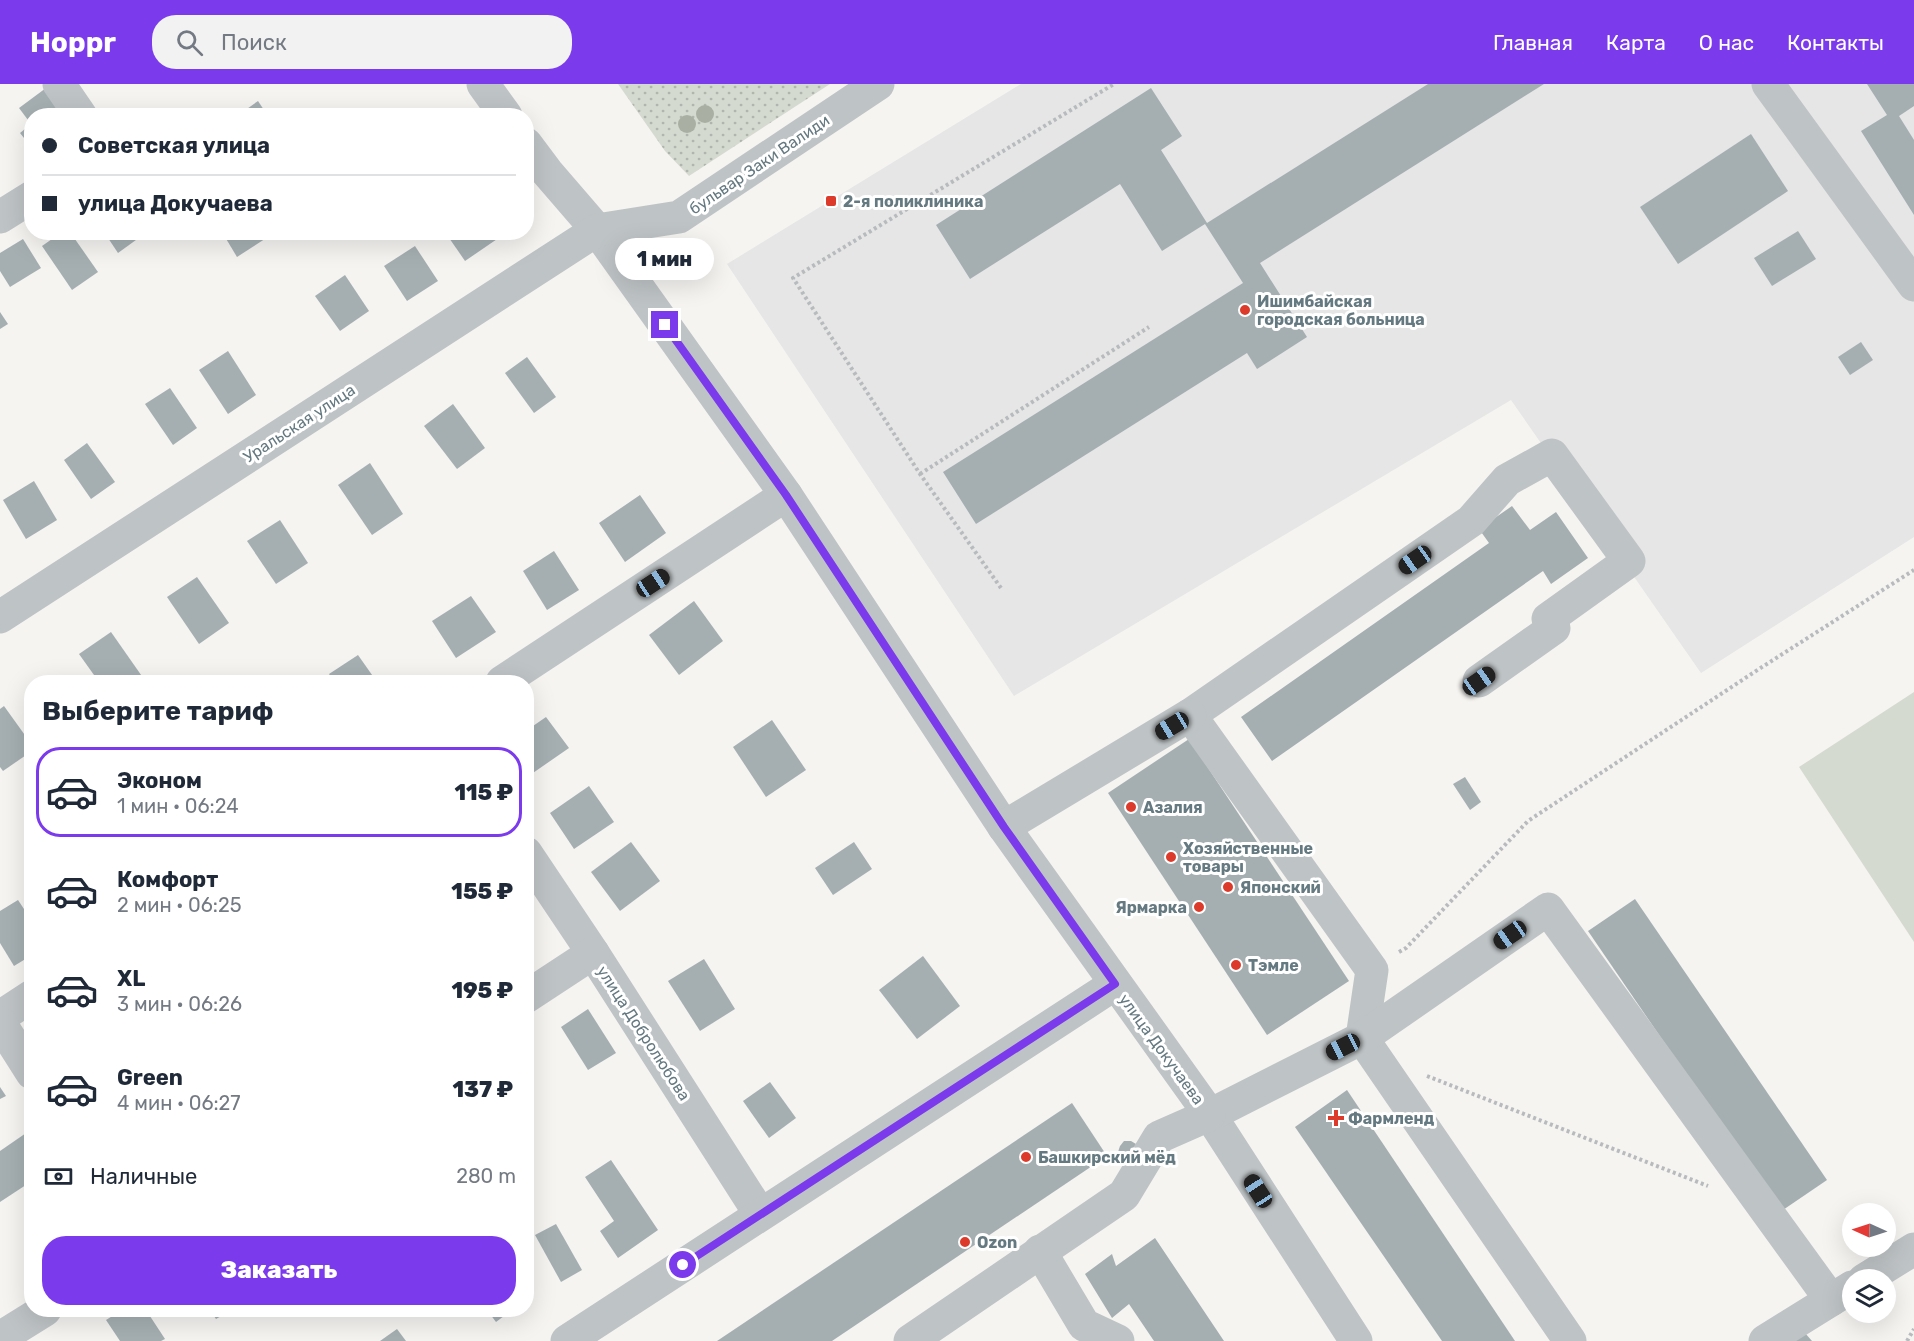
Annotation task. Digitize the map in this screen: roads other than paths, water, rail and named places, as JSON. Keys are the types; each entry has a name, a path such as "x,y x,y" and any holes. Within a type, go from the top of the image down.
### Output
{"street":[{"path":"59,84 76,108"},
{"path":"483,84 500,108"},
{"name":"бульвар Заки Валиди","path":"597,230 679,217 878,84"},
{"path":"1768,84 1914,285"},
{"name":"улица Докучаева","path":"534,155 597,230 786,495 1004,827 1209,1115 1356,1341"},
{"path":"0,217 24,202"},
{"name":"Уральская улица","path":"0,617 597,230"},
{"path":"1004,827 1190,715 1471,521 1507,480 1552,455 1629,561 1548,619 1554,628 1479,681"},
{"path":"513,675 786,495"},
{"path":"1190,715 1372,970 1368,1046 1570,1341"},
{"name":"улица Добролюбова","path":"534,866 593,953 760,1214"},
{"path":"910,1341 1124,1195 1159,1137 1368,1046 1548,909 1842,1294 1765,1341"},
{"path":"534,992 593,953"},
{"path":"567,1341 1115,984"},
{"path":"0,1017 24,1001"},
{"path":"0,1023 24,1060"},
{"path":"1882,1269 1914,1249"},
{"path":"1040,1251 1084,1325 1118,1341"},
{"path":"0,1338 34,1317"}],"place":[{"name":"2-я поликлиника","path":"831,201"},
{"name":"Ишимбайская городская больница","path":"1245,310"},
{"name":"Азалия","path":"1131,807"},
{"name":"Хозяйственные товары","path":"1171,857"},
{"name":"Японский","path":"1228,887"},
{"name":"Ярмарка","path":"1199,907"},
{"name":"Тэмле","path":"1236,965"},
{"name":"Фармленд","path":"1336,1118"},
{"name":"Башкирский мёд","path":"1026,1157"},
{"name":"Ozon","path":"965,1242"}]}
